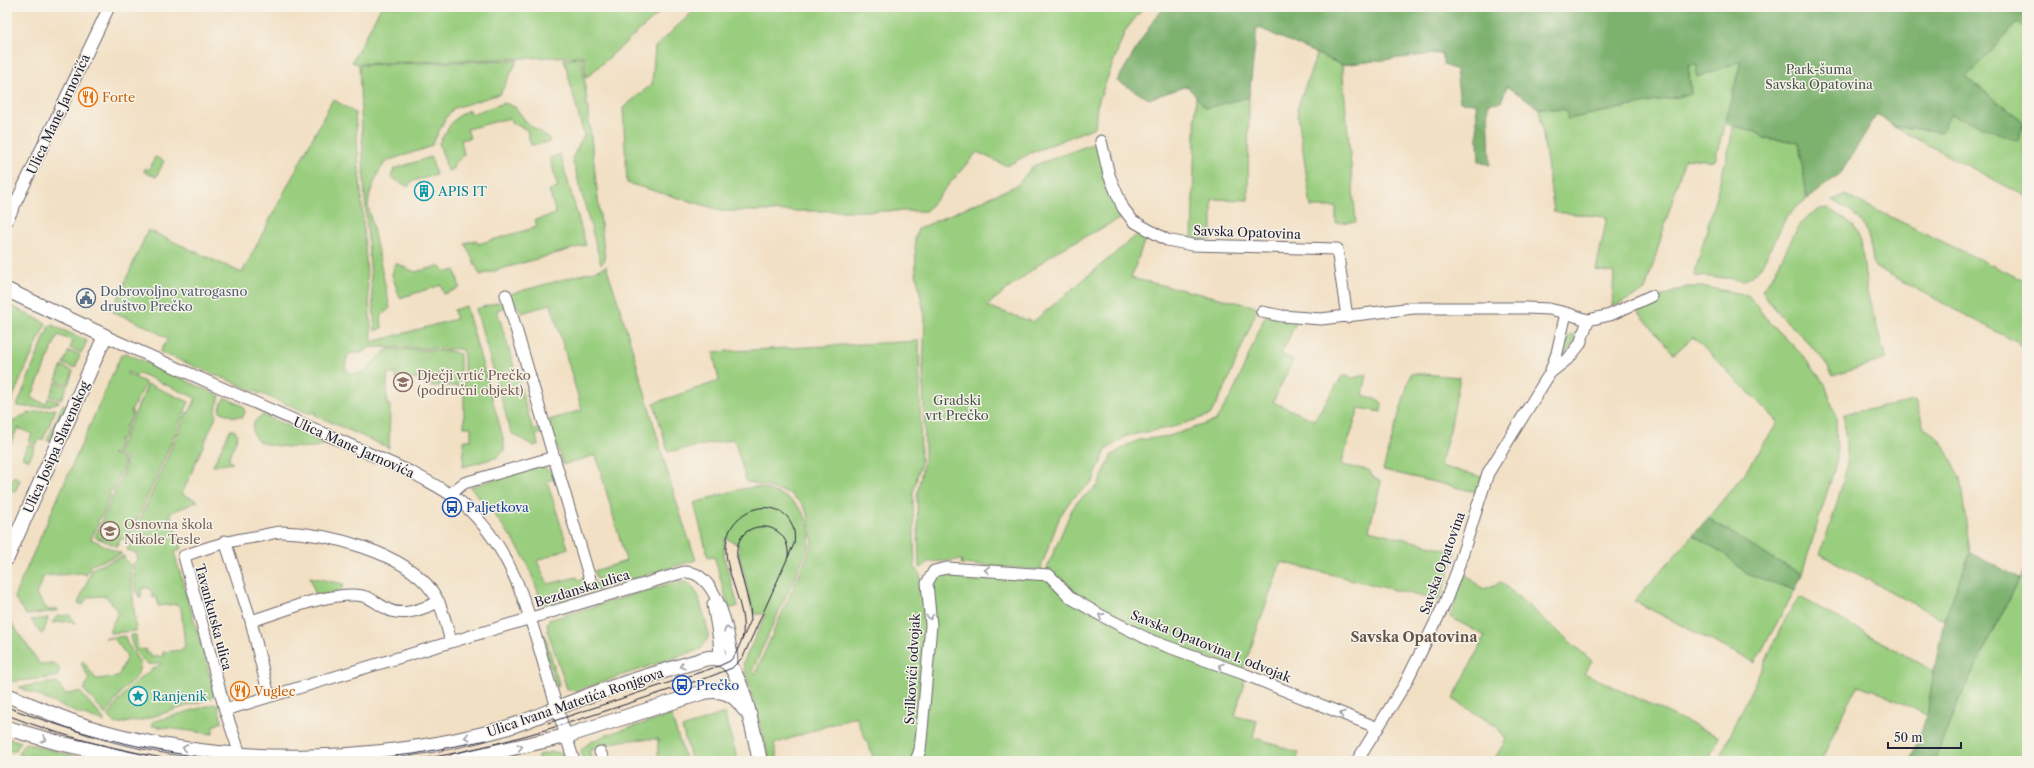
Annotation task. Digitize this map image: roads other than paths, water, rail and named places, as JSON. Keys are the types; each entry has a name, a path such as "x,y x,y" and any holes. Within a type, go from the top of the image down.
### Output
{"street":[{"name":"Ulica Mane Jarnovića","path":"7,221 110,7"},
{"name":"Savska Opatovina","path":"1101,141 1109,176 1123,208 1133,221 1167,240 1198,246 1337,249 1342,296 1347,317"},
{"name":"Ulica Mane Jarnovića","path":"7,290 105,336 413,473 450,494 465,506 487,531 505,557 520,586 574,761"},
{"path":"506,295 590,580"},
{"path":"1262,312 1282,316 1321,319 1414,308 1526,308 1549,309 1588,320 1610,315 1651,296"},
{"name":"Savska Opatovina","path":"1357,761 1405,684 1444,604 1457,571 1488,473 1550,373 1557,353 1566,314"},
{"name":"Savska Opatovina","path":"1550,373 1569,358 1580,344 1588,320"},
{"name":"Ulica Josipa Slavenskog","path":"7,558 105,336"},
{"path":"450,494 464,483 554,457"},
{"path":"269,696 251,621 225,541 280,532 331,538 371,550 402,564 420,577 439,602 451,642"},
{"name":"Tavankutska ulica","path":"225,541 184,556 225,710 240,754"},
{"name":"Savska Opatovina I. odvojak","path":"928,578 934,572 948,568 1050,575 1071,598 1102,616 1152,641 1244,674 1378,728"},
{"name":"Bezdanska ulica","path":"225,710 684,572 694,573 703,577 713,592 728,631 732,651 732,668"},
{"name":"Svilkovići odvojak","path":"916,761 920,750 928,672 931,625 927,590 928,578"},
{"name":"Bezdanska ulica","path":"713,592 720,658"},
{"path":"251,621 332,596 365,596 387,609 398,612 410,612 439,602"},
{"path":"720,658 732,668 737,678 760,761"},
{"name":"Ulica Ivana Matetića Ronjgova","path":"7,695 88,727 112,734 184,748 240,754 315,755 405,748 503,728 533,719 587,696 704,659 720,658"},
{"path":"707,691 724,680 732,668"},
{"name":"Ulica Ivana Matetića Ronjgova","path":"455,761 566,736 707,691 719,690 730,694 741,704 749,718"},
{"path":"7,728 59,743 141,761"}],"tram line":[{"path":"410,761 486,746 524,736 709,677 732,668 743,657 794,544 794,530 789,519 781,512 771,508 760,508 748,512 738,519 730,530 726,543 726,556 729,570 742,612 742,640"},
{"path":"548,723 730,661 735,655 751,620 750,608 737,557 738,544 744,534 752,528 762,527 773,529 781,534 787,544 788,557"},
{"path":"7,707 64,727 122,743 181,754 241,761"},
{"path":"7,715 93,743 182,761"},
{"path":"346,761 414,754 487,740"}],"place":[{"name":"Forte","path":"88,97"},
{"name":"APIS IT","path":"424,191"},
{"name":"Dobrovoljno vatrogasno društvo Prečko","path":"86,298"},
{"name":"Dječji vrtić Prečko (područni objekt)","path":"403,382"},
{"name":"Paljetkova","path":"452,507"},
{"name":"Osnovna škola Nikole Tesle","path":"110,531"},
{"name":"Prečko","path":"682,685"},
{"name":"Vuglec","path":"240,691"},
{"name":"Ranjenik","path":"138,696"}],"district":[{"name":"Savska Opatovina","path":"1414,637"}],"park label":[{"name":"Park-šuma Savska Opatovina","path":"1819,76"},
{"name":"Gradski vrt Prečko","path":"957,408"}]}
